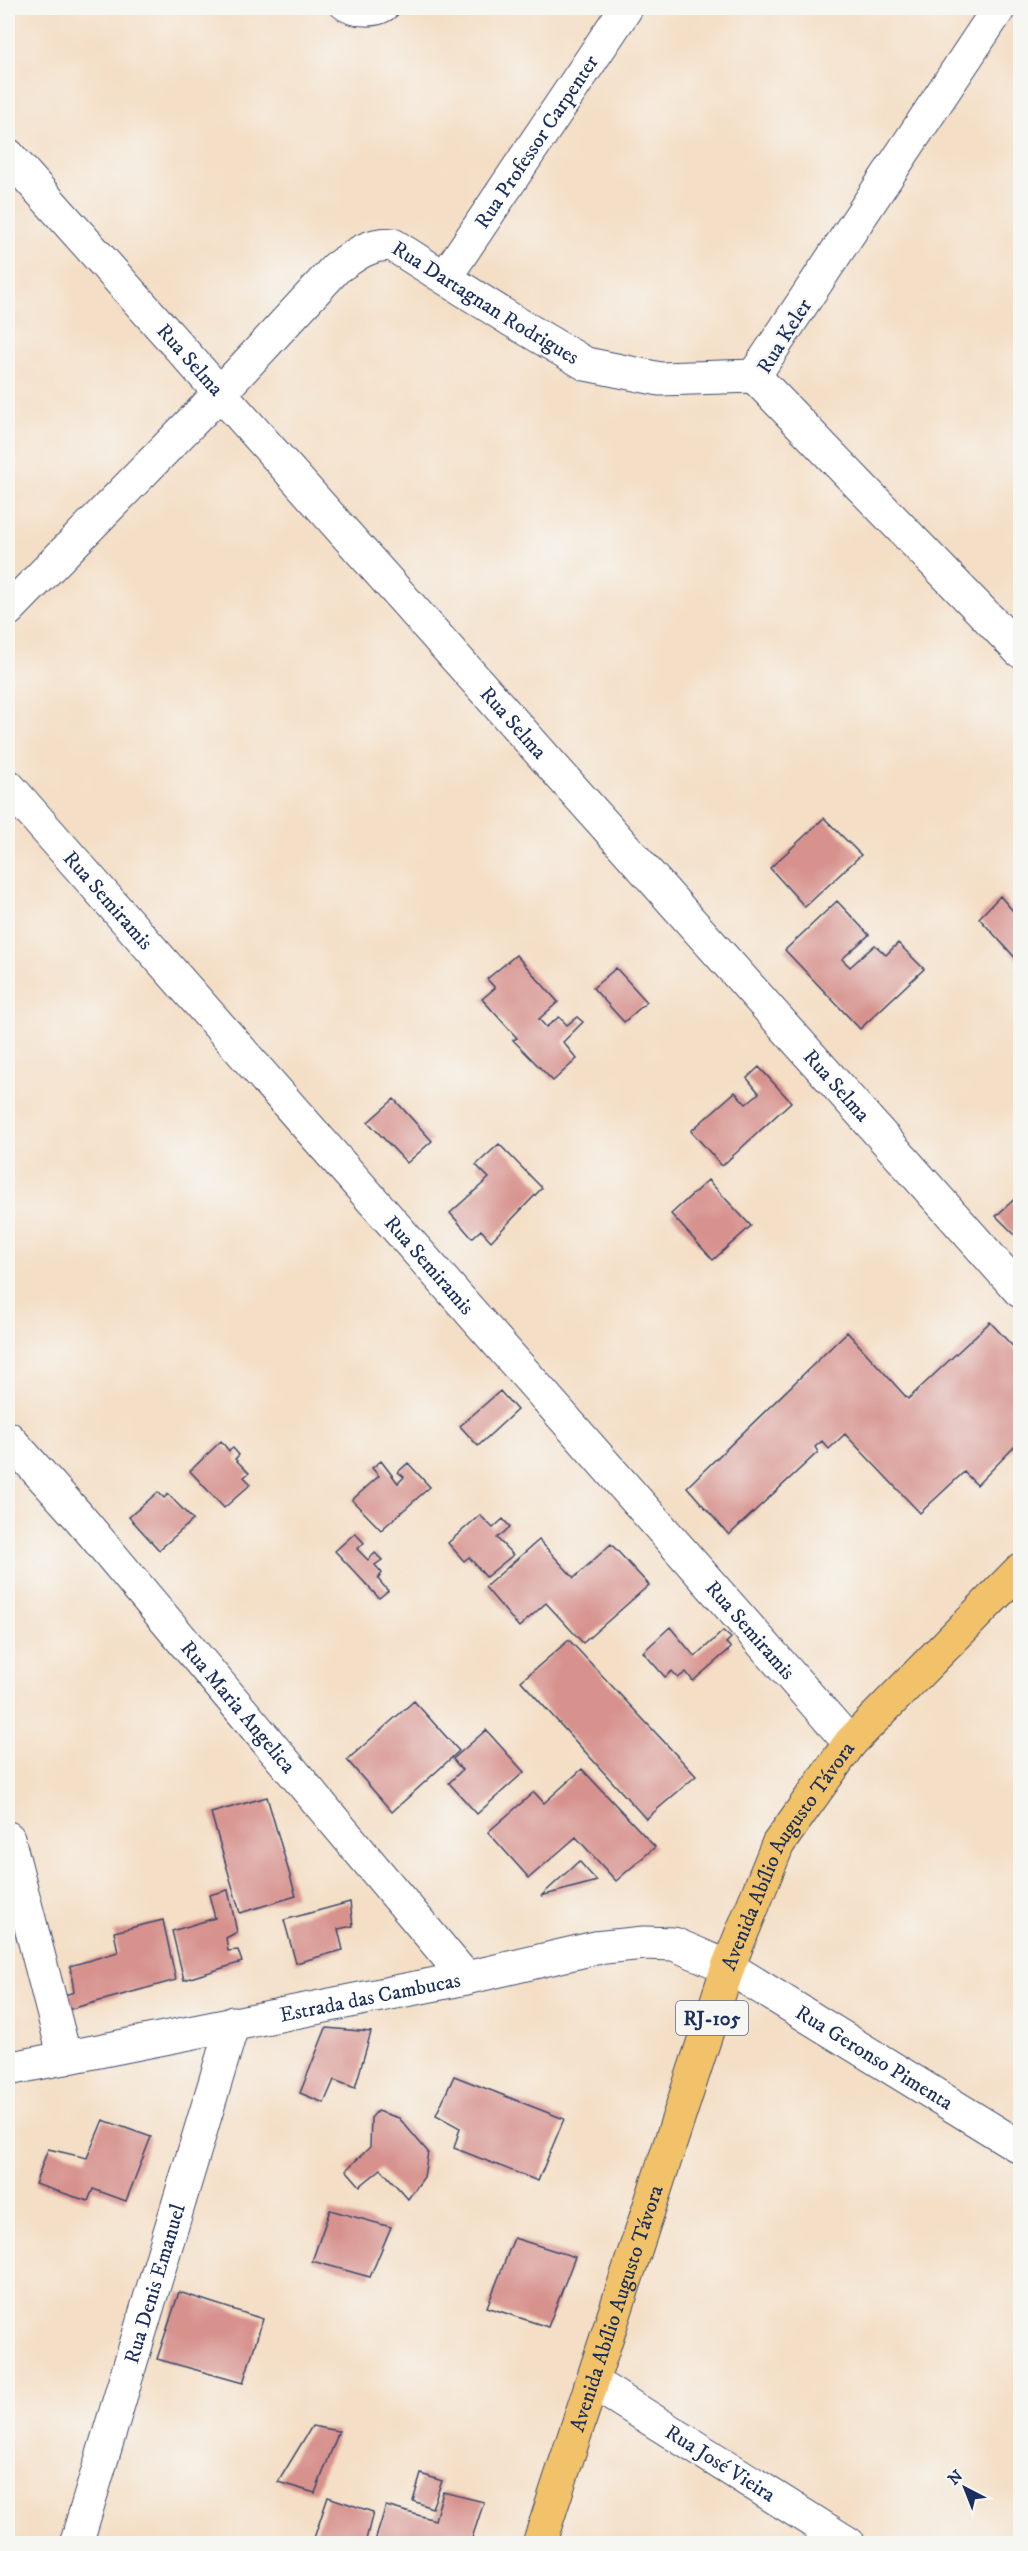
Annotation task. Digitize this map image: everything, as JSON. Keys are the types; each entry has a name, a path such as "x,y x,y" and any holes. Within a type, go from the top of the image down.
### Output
{"main road":[{"name":"Avenida Abílio Augusto Távora","path":"539,2544 728,1967 778,1844 850,1743 1017,1580"}],"street":[{"name":"Rua Professor Carpenter","path":"446,276 626,8"},
{"name":"Rua Keler","path":"999,8 754,376 1020,651"},
{"name":"Rua Selma","path":"8,155 1020,1292"},
{"name":"Rua Dartagnan Rodrigues","path":"8,610 220,393 336,268 359,252 380,243 393,245 446,276 513,321 586,364 660,379 754,376"},
{"name":"Rua Semiramis","path":"8,786 850,1743"},
{"name":"Rua Maria Angelica","path":"8,1438 86,1526 466,1978"},
{"path":"8,1838 65,2058"},
{"name":"Estrada das Cambucas","path":"8,2069 466,1978 595,1948 644,1943 674,1944 728,1967"},
{"name":"Rua Geronso Pimenta","path":"728,1967 1020,2147"},
{"name":"Rua Denis Emanuel","path":"76,2544 233,2023"},
{"name":"Rua José Vieira","path":"592,2382 849,2544"}],"lane":[{"path":"339,8 364,17 386,13 391,8"}],"building":[{"path":"824,818 861,855 805,907 770,868"},
{"path":"1000,896 1020,919 1020,963 979,918"},
{"path":"837,901 869,935 842,959 850,967 875,945 886,955 898,943 924,969 860,1029 785,950"},
{"path":"516,955 558,1002 539,1019 546,1027 559,1017 567,1025 577,1017 583,1022 563,1042 577,1059 553,1081 513,1040 517,1038 482,999 495,988 487,979"},
{"path":"616,968 647,1002 624,1022 593,988"},
{"path":"759,1067 791,1102 722,1166 691,1131 735,1092 746,1104 759,1093 747,1078"},
{"path":"394,1099 432,1141 407,1163 368,1122"},
{"path":"499,1144 542,1188 491,1241 481,1230 472,1238 450,1213 489,1178 476,1165"},
{"path":"708,1180 751,1226 713,1260 671,1214"},
{"path":"1020,1194 1020,1240 996,1216"},
{"path":"990,1322 1020,1354 1020,1441 977,1485 964,1472 920,1513 845,1434 829,1449 822,1441 815,1447 818,1452 729,1535 687,1487 847,1332 908,1399"},
{"path":"500,1391 517,1410 478,1446 460,1426"},
{"path":"221,1441 229,1451 233,1448 239,1455 235,1459 249,1473 244,1477 251,1484 224,1508 190,1471"},
{"path":"381,1461 398,1483 404,1477 398,1472 408,1463 430,1487 381,1530 352,1500 379,1476 372,1468"},
{"path":"158,1492 164,1498 168,1494 193,1520 159,1550 129,1517"},
{"path":"480,1515 493,1528 503,1519 510,1527 497,1538 513,1555 486,1577 469,1557 464,1561 448,1543"},
{"path":"355,1533 364,1543 357,1549 368,1560 375,1553 382,1560 375,1565 382,1573 378,1579 388,1591 379,1598 335,1551"},
{"path":"539,1540 574,1578 611,1544 649,1585 583,1643 546,1603 519,1627 485,1587"},
{"path":"670,1627 695,1657 723,1631 731,1638 726,1643 731,1648 693,1681 686,1672 678,1678 672,1671 665,1677 643,1652"},
{"path":"569,1640 696,1776 646,1819 521,1681"},
{"path":"414,1701 459,1751 392,1812 347,1760"},
{"path":"486,1730 524,1772 477,1814 449,1783 462,1770 453,1759"},
{"path":"582,1769 655,1847 616,1881 576,1837 529,1878 488,1832 534,1792 544,1803"},
{"path":"267,1797 296,1896 240,1913 211,1813"},
{"path":"579,1861 597,1881 541,1896"},
{"path":"228,1890 237,1932 226,1938 228,1951 238,1950 242,1962 184,1980 172,1931 215,1918 209,1895"},
{"path":"350,1902 353,1926 338,1929 343,1950 296,1963 284,1920"},
{"path":"163,1920 176,1980 67,2010 62,1996 74,1992 70,1966 118,1952 114,1932"},
{"path":"326,2028 371,2032 355,2088 334,2080 324,2103 300,2093"},
{"path":"454,2076 564,2119 538,2181 454,2148 460,2128 436,2115"},
{"path":"377,2111 399,2118 428,2152 424,2177 408,2199 381,2169 360,2186 346,2170 370,2147 371,2118"},
{"path":"103,2120 151,2137 126,2201 93,2189 88,2201 35,2184 48,2149 87,2158"},
{"path":"330,2210 391,2227 370,2277 312,2261"},
{"path":"514,2238 575,2257 548,2327 487,2307"},
{"path":"179,2292 263,2319 243,2383 157,2359"},
{"path":"312,2426 339,2431 315,2493 278,2482"},
{"path":"421,2474 442,2481 432,2508 413,2501"},
{"path":"443,2492 484,2502 470,2544 374,2544 386,2506 435,2520"},
{"path":"328,2497 373,2512 365,2544 312,2544"}]}
